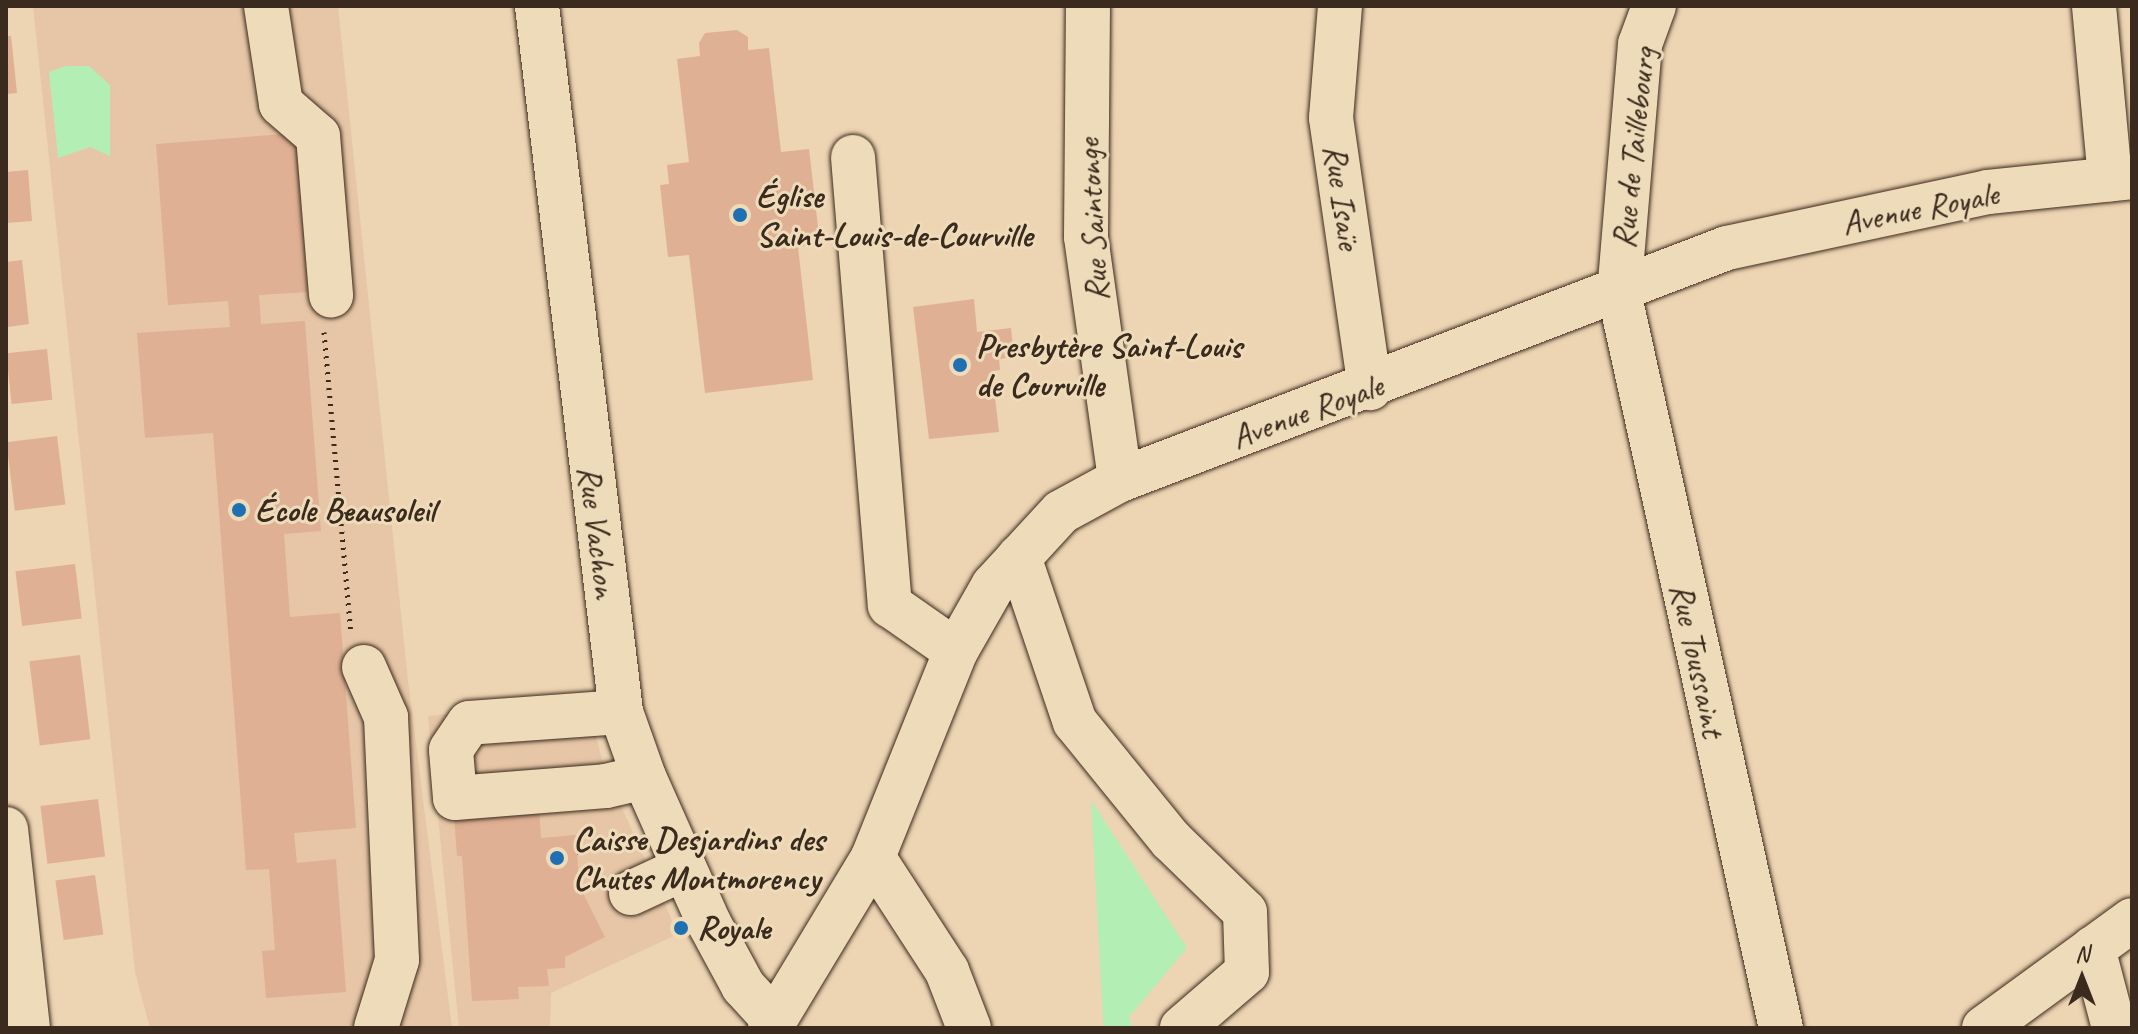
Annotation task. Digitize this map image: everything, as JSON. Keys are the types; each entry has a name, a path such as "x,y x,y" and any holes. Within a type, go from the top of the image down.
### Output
{"street":[{"path":"266,6 281,104 318,136 331,295"},
{"name":"Rue Vachon","path":"537,6 621,712 644,777 683,869 743,986 773,1025"},
{"name":"Rue Saintonge","path":"1088,6 1086,237 1120,480"},
{"name":"Rue Isaïe","path":"1340,6 1331,118 1370,388"},
{"name":"Rue de Taillebourg","path":"1619,292 1640,44 1654,6"},
{"path":"2094,6 2121,178"},
{"path":"853,157 890,605 956,651"},
{"name":"Avenue Royale","path":"773,1025 873,857 956,651 993,586 1061,512 1120,480 1370,388 1727,248 1988,192 2121,178"},
{"name":"Rue Toussaint","path":"1619,292 1781,1028"},
{"path":"1019,557 1075,722 1171,840 1245,912 1247,972 1182,1028"},
{"path":"364,667 386,717 397,960 376,1028"},
{"path":"621,712 469,723 451,750 455,798 606,786 644,777"},
{"path":"6,829 28,1028"},
{"path":"873,857 947,971 969,1028"},
{"path":"631,893 683,869"},
{"path":"1984,1028 2132,920"},
{"path":"2093,948 2114,1028"}],"path":[{"path":"331,295 323,317 347,624 364,667"},
{"path":"577,852 618,847 637,839"}],"shaded area":[{"name":"École Beausoleil","path":"33,6 338,6 408,681 452,1028 150,1028 135,972"},
{"path":"587,702 604,767 678,934 551,993 550,1028 459,1028 428,716"}],"green space":[{"path":"66,66 89,66 110,85 110,156 90,147 58,158 49,72"},
{"path":"1091,800 1187,948 1129,1017 1133,1028 1105,1028 1103,1020"}],"building":[{"name":"Église Saint-Louis-de-Courville","path":"737,30 748,37 748,50 769,48 781,152 809,149 820,244 798,247 813,380 705,393 689,255 668,257 660,185 669,184 667,165 689,162 677,59 700,56 699,43 705,33"},
{"path":"6,36 11,36 17,93 6,94"},
{"path":"296,133 308,292 259,295 261,324 305,321 321,531 284,534 290,617 340,613 356,828 294,833 297,863 336,859 346,992 266,998 262,951 275,950 269,869 246,870 213,433 145,438 137,333 230,327 228,301 168,305 156,144"},
{"path":"28,170 32,221 6,223 6,172"},
{"path":"22,260 29,324 8,327 6,262"},
{"name":"Presbytère Saint-Louis de Courville","path":"974,299 977,332 1011,328 1014,357 999,359 1000,370 992,371 999,432 929,439 913,307"},
{"path":"47,349 52,400 12,404 6,353"},
{"path":"57,436 65,504 15,511 6,442"},
{"path":"75,564 82,619 22,626 15,571"},
{"path":"80,655 90,739 40,746 29,661"},
{"path":"98,799 105,857 48,864 40,806"},
{"path":"539,809 541,838 576,835 579,885 605,937 565,957 565,968 547,969 549,986 518,987 519,999 472,1001 462,856 457,856 454,814"},
{"path":"95,875 103,934 64,940 55,881"}],"place":[{"name":"Église Saint-Louis-de-Courville","path":"740,215"},
{"name":"Presbytère Saint-Louis de Courville","path":"960,365"},
{"name":"École Beausoleil","path":"239,510"},
{"name":"Caisse Desjardins des Chutes Montmorency","path":"557,858"},
{"name":"Royale","path":"681,928"}]}
